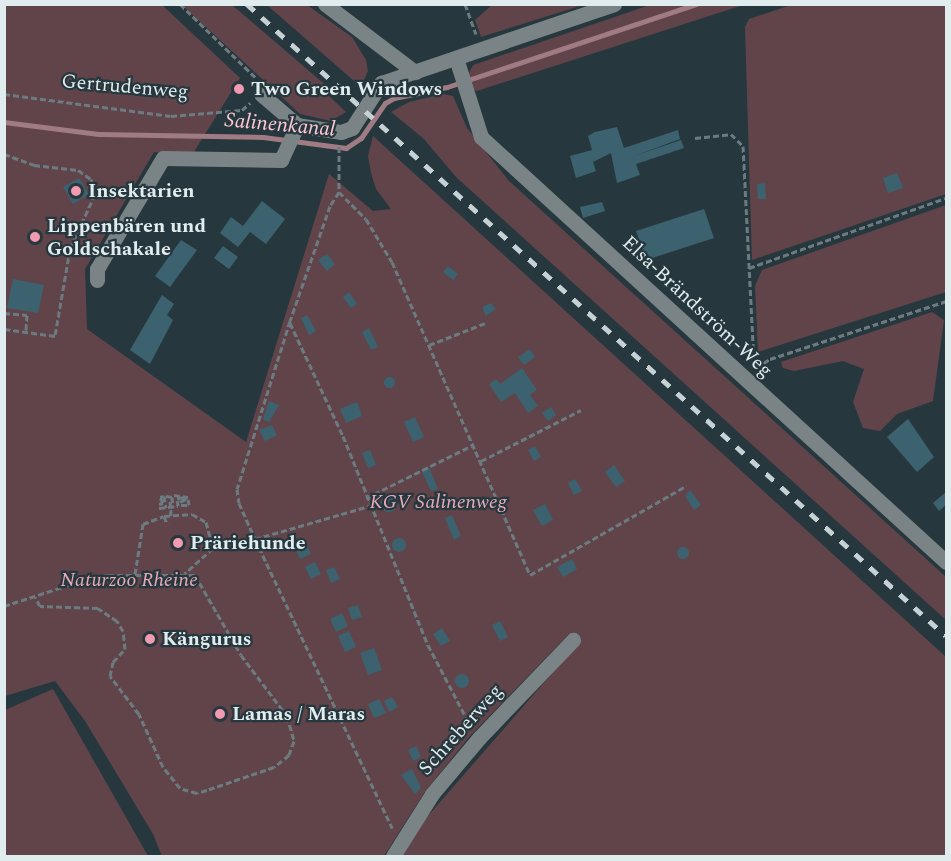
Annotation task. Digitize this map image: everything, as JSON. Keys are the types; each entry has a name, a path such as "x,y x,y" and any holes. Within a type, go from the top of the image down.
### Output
{"street":[{"path":"325,4 416,72"},
{"path":"293,136 340,137 352,128 381,83 614,4"},
{"name":"Elsa-Brändström-Weg","path":"456,58 481,136 946,562"},
{"path":"261,94 293,136"},
{"path":"97,280 97,269 163,158 281,160 293,136"},
{"name":"Schreberweg","path":"393,856 432,794 479,738 573,640"}],"path":[{"path":"180,4 258,80 261,94"},
{"path":"465,4 482,49"},
{"name":"Gertrudenweg","path":"4,94 171,116 242,110 261,94"},
{"path":"695,138 731,134 743,146 755,369 770,358 946,301"},
{"path":"4,154 34,165 78,170 91,179 95,194 70,249 55,336 50,338 4,328"},
{"path":"339,158 339,192 330,206 290,321 237,489 239,503 255,539 401,843"},
{"path":"339,192 366,219 392,262 530,575 686,486"},
{"path":"749,268 946,198"},
{"path":"4,313 27,315 26,331"},
{"path":"290,321 343,436 369,506 428,645 479,738"},
{"path":"429,345 488,322"},
{"path":"481,462 581,410"},
{"path":"366,498 473,445"},
{"path":"169,502 177,498 187,498"},
{"path":"169,502 187,498"},
{"path":"169,502 187,498"},
{"path":"187,498 187,515"},
{"path":"169,502 186,505"},
{"path":"169,502 171,516"},
{"path":"255,539 369,506"},
{"path":"135,575 140,561 141,528 150,520 164,516 198,515 206,522 213,546 185,573"},
{"path":"164,516 167,524"},
{"path":"4,606 87,579 185,573 200,580 237,648 284,710 294,741 289,755 278,766 197,793 176,784 163,767 143,721 112,680 111,666 125,649 123,632 117,621 98,608 40,606 35,597"}],"green space":[{"path":"5,5 162,5 240,78 192,155 154,152 85,269 87,329 246,442 329,174 373,211 391,209 376,189 371,173 368,156 373,136 946,657 946,856 393,856 582,639 568,635 470,736 424,793 384,856 162,856 153,834 85,721 55,681 5,696"},
{"path":"182,5 232,5 329,88 327,94 346,112 331,121 300,114"},
{"path":"267,5 307,5 352,37 366,60 368,71 361,87"},
{"path":"492,5 583,5 481,37 475,20"},
{"path":"650,5 743,5 477,91 473,89 468,75 473,65"},
{"path":"791,5 946,5 946,194 752,260 745,27 749,19"},
{"path":"443,94 453,96 467,128 509,181 946,577 946,620 456,177 424,139 391,112 409,102"},
{"path":"946,205 946,292 758,352 755,286 762,270"},
{"path":"932,312 944,320 933,401 897,414 880,431 863,428 853,402 864,369 843,361 794,371 783,368 781,362"},
{"path":"53,689 148,856 5,856 5,710"}],"building":[{"path":"617,127 624,148 678,130 680,139 634,156 681,140 684,148 636,164 640,175 617,183 611,153 593,162 596,171 576,178 570,156 592,150 588,136"},
{"path":"897,173 903,188 888,193 883,178"},
{"name":"Insektarien","path":"79,178 89,194 73,204 63,187"},
{"path":"765,183 766,199 758,199 757,184"},
{"path":"262,201 285,219 266,244 250,232 238,247 220,233 231,217 243,226"},
{"path":"602,202 605,211 583,218 580,207"},
{"path":"704,209 714,238 646,260 636,231"},
{"path":"181,240 197,250 170,287 155,276"},
{"path":"223,246 238,257 229,269 214,258"},
{"path":"327,254 335,264 327,271 318,260"},
{"path":"448,266 458,274 453,280 443,272"},
{"path":"13,279 44,285 38,313 7,308"},
{"path":"349,292 357,304 351,308 343,297"},
{"path":"162,295 174,304 167,315 173,320 150,364 130,350"},
{"path":"491,303 496,309 486,316 482,307"},
{"path":"307,315 316,331 309,335 301,318"},
{"path":"369,328 378,347 371,350 362,332"},
{"path":"530,349 535,357 524,365 518,357"},
{"path":"522,368 537,390 530,395 538,406 528,413 515,393 501,402 489,384 496,379 500,384"},
{"path":"389,376 395,382 389,388 383,382"},
{"path":"269,401 279,405 269,422 263,419"},
{"path":"357,402 362,416 346,423 340,409"},
{"path":"551,407 556,415 548,421 542,413"},
{"path":"415,417 424,437 413,442 404,422"},
{"path":"908,419 934,457 917,472 887,437"},
{"path":"272,425 277,435 265,441 259,430"},
{"path":"535,446 541,457 534,461 528,450"},
{"path":"370,450 376,465 368,468 362,453"},
{"path":"614,465 625,481 616,487 605,472"},
{"path":"429,467 438,489 431,491 421,470"},
{"path":"575,479 582,491 574,495 568,483"},
{"path":"690,490 701,505 694,510 685,496"},
{"path":"946,492 946,505 939,511 933,503"},
{"path":"389,496 395,498 397,504 395,510 389,512 383,510 381,504 383,498"},
{"path":"545,504 553,520 542,526 533,510"},
{"path":"452,515 461,536 454,540 445,518"},
{"path":"399,538 404,540 406,545 404,550 399,552 394,550 392,545 394,540"},
{"path":"305,541 311,554 300,559 294,545"},
{"path":"683,547 689,553 683,559 677,553"},
{"path":"572,559 577,569 563,577 557,567"},
{"path":"315,562 321,574 311,579 305,567"},
{"path":"334,567 340,579 331,583 326,570"},
{"path":"358,605 362,617 352,620 348,608"},
{"path":"342,613 348,626 336,632 330,619"},
{"path":"500,621 508,637 500,641 492,625"},
{"path":"442,628 450,641 441,646 433,634"},
{"path":"349,631 356,647 345,652 338,636"},
{"path":"374,648 382,670 368,675 360,653"},
{"path":"462,674 467,676 469,681 467,686 462,688 457,686 455,681 457,676"},
{"path":"392,697 398,707 389,712 384,701"},
{"path":"379,699 386,713 374,718 368,704"},
{"path":"416,746 421,757 413,761 408,750"},
{"path":"412,769 421,788 415,794 401,775"}],"waterway":[{"name":"Salinenkanal","path":"4,122 98,134 263,137 346,148 361,138 385,103 394,98 447,87 697,4"}],"railway":[{"path":"247,4 946,636"}],"place":[{"name":"Two Green Windows","path":"239,89"},
{"name":"Insektarien","path":"76,191"},
{"name":"Lippenbären und Goldschakale","path":"35,237"},
{"name":"Präriehunde","path":"178,543"},
{"name":"Kängurus","path":"150,639"},
{"name":"Lamas / Maras","path":"220,714"}],"park label":[{"name":"KGV Salinenweg","path":"438,502"},
{"name":"Naturzoo Rheine","path":"129,580"}]}
